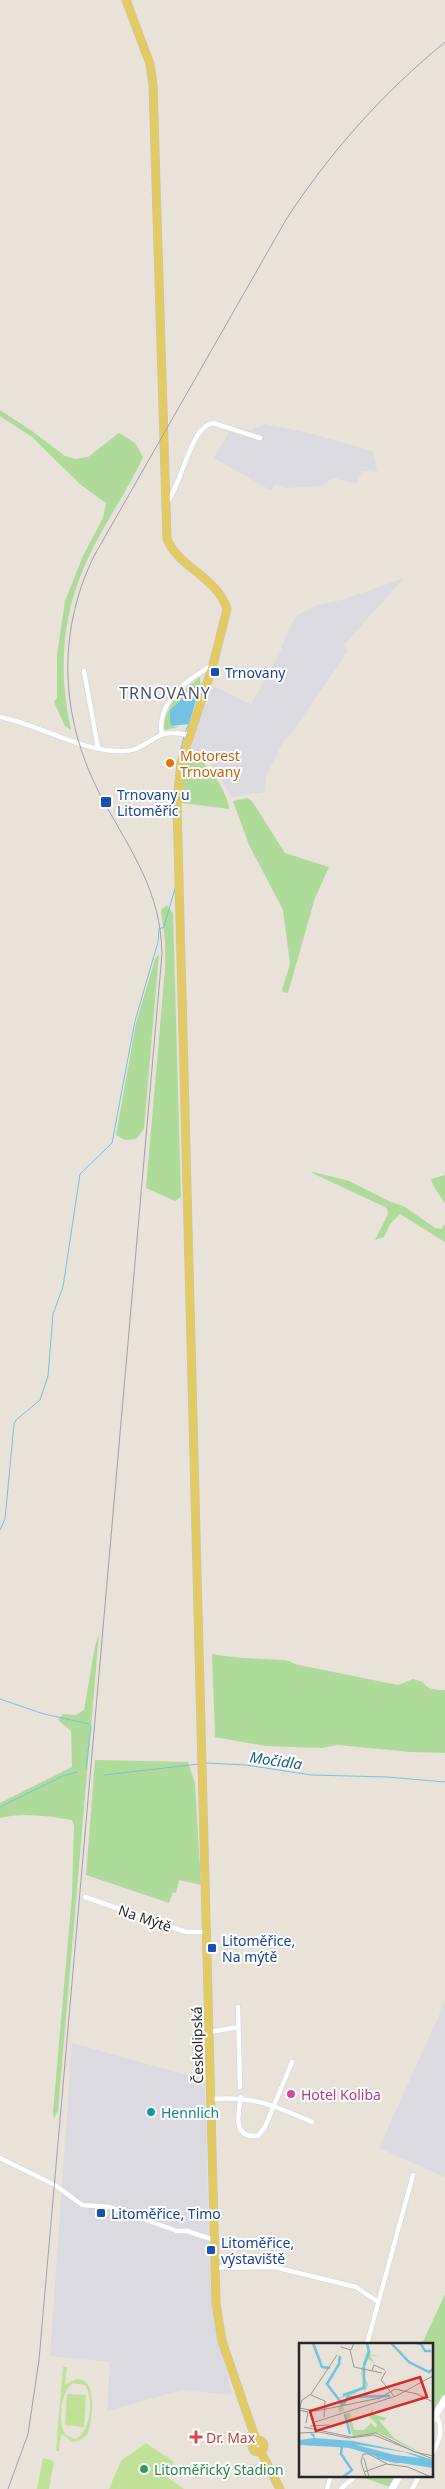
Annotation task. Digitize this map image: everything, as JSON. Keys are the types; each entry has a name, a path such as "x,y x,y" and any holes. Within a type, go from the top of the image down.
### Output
{"main road":[{"name":"Českolipská","path":"126,0 150,64 153,86 166,532 170,546 202,574 225,604 226,616 213,665 181,763 177,804 214,2240 219,2329 256,2440 252,2443 252,2448 256,2453 261,2452 280,2489"},
{"path":"432,2421 445,2399"},
{"path":"392,2489 399,2476"}],"street":[{"path":"165,504 172,496 202,427 213,423 260,438"},
{"path":"162,735 161,718 172,697 201,672 213,665"},
{"path":"84,672 98,748"},
{"path":"0,716 98,748 131,751 162,735 170,733 190,734"},
{"name":"Na Mýtě","path":"85,1897 186,1932 207,1932"},
{"path":"238,2007 240,2088"},
{"path":"210,2032 238,2027"},
{"path":"241,2097 238,2125 243,2134 250,2137 258,2136 265,2128 292,2062"},
{"path":"211,2098 241,2097 275,2105 312,2122"},
{"path":"0,2158 55,2185 82,2205 110,2207 177,2231 187,2231 214,2240"},
{"path":"367,2343 413,2175"},
{"path":"215,2268 274,2266 356,2287 378,2302"},
{"path":"432,2454 443,2434 441,2420 436,2415"},
{"path":"327,2489 331,2476"},
{"path":"412,2489 419,2476"},
{"path":"342,2489 354,2477"}],"shaded area":[{"path":"265,424 309,433 373,452 377,472 362,471 356,484 333,478 322,486 284,488 276,484 270,490 214,458 233,426 251,430"},
{"path":"404,578 344,645 348,651 290,735 285,738 266,776 265,792 232,797 208,760 210,757 191,748 212,685 251,704 280,653 287,633 297,615 318,605 345,599"},
{"path":"445,2002 445,2177 379,2148"},
{"path":"72,2043 205,2080 210,2277 214,2320 232,2395 182,2390 107,2411 110,2362 50,2356"}],"green space":[{"path":"0,410 65,456 75,459 88,457 119,433 135,443 143,457 88,557 75,591 66,630 64,650 65,690 71,730 65,726 54,702 57,698 57,655 65,601 83,556 103,518 106,503 81,485 32,437 0,416"},
{"path":"200,677 201,692 191,691 172,710 172,726 179,727 165,730 162,725 174,698"},
{"path":"187,755 201,761 208,768 225,794 229,809 182,803 182,781"},
{"path":"247,798 252,801 285,853 329,867 315,898 288,993 282,990 290,964 283,910 249,845 233,801"},
{"path":"167,905 173,913 181,1197 175,1201 146,1188 165,969 165,942 161,910"},
{"path":"159,954 144,1129 136,1139 125,1140 116,1135 136,1023 155,959"},
{"path":"313,1172 349,1181 405,1207 435,1228 441,1229 445,1224 445,1242 400,1214 390,1224 384,1237 375,1240 388,1214 387,1208"},
{"path":"445,1175 445,1204 431,1179"},
{"path":"99,1634 58,2110 54,2119 53,2112 72,1895 74,1826 72,1820 45,1816 18,1815 0,1818 0,1803 72,1767 71,1731 58,1720 63,1714 76,1715 84,1710 95,1646"},
{"path":"212,1654 286,1660 299,1665 398,1685 413,1679 423,1682 432,1689 445,1690 445,1753 411,1752 338,1745 321,1748 265,1746 215,1737"},
{"path":"95,1760 188,1762 195,1783 201,1885 179,1880 176,1893 173,1892 169,1903 86,1875"},
{"path":"445,2294 445,2394 432,2416 432,2343 422,2343"},
{"path":"63,2367 67,2367 65,2385 76,2380 83,2380 89,2386 92,2417 87,2435 79,2441 73,2442 61,2434 59,2451 56,2451","holes":["73,2383 85,2385 88,2390 90,2406 88,2423 85,2430 75,2439 66,2435 63,2430 61,2416 63,2399"]},
{"path":"67,2394 86,2395 84,2427 65,2425"},
{"name":"Litoměřický Stadion","path":"146,2443 174,2462 165,2476 184,2489 109,2489 121,2461"},
{"path":"43,2458 54,2461 49,2489 37,2489"},
{"path":"359,2476 396,2476 390,2487"}],"water":[{"path":"191,691 198,693 189,724 172,726 170,723 170,710"}],"waterway":[{"path":"185,732 189,724"},
{"path":"178,761 184,736"},
{"path":"174,794 177,765"},
{"path":"0,1530 5,1519 14,1424 16,1420 40,1400 48,1376 53,1314 63,1287 80,1174 112,1143 135,1021 158,942 159,929 164,927 176,885"},
{"path":"0,1699 44,1714 89,1724 91,1726 86,1769"},
{"name":"Močidla","path":"205,1763 246,1765 311,1775 388,1777 445,1782"},
{"name":"Močidla","path":"105,1775 199,1764"},
{"name":"Močidla","path":"0,1807 63,1776 77,1772"}],"railway":[{"path":"8,2489 28,2434 39,2360 162,954 160,932 151,892 134,856 103,800 89,771 78,741 71,710 68,679 73,617 81,586 94,556 287,218 322,169 359,124 379,102 445,42"}],"place":[{"name":"Trnovany","path":"215,672"},
{"name":"Motorest Trnovany","path":"170,763"},
{"name":"Trnovany u Litoměřic","path":"106,802"},
{"name":"Litoměřice, Na mýtě","path":"212,1948"},
{"name":"Hotel Koliba","path":"291,2094"},
{"name":"Hennlich","path":"151,2112"},
{"name":"Litoměřice, Timo","path":"101,2213"},
{"name":"Litoměřice, výstaviště","path":"211,2250"},
{"name":"Dr. Max","path":"196,2437"},
{"name":"Litoměřický Stadion","path":"144,2469"}],"district":[{"name":"TRNOVANY","path":"165,693"}]}
